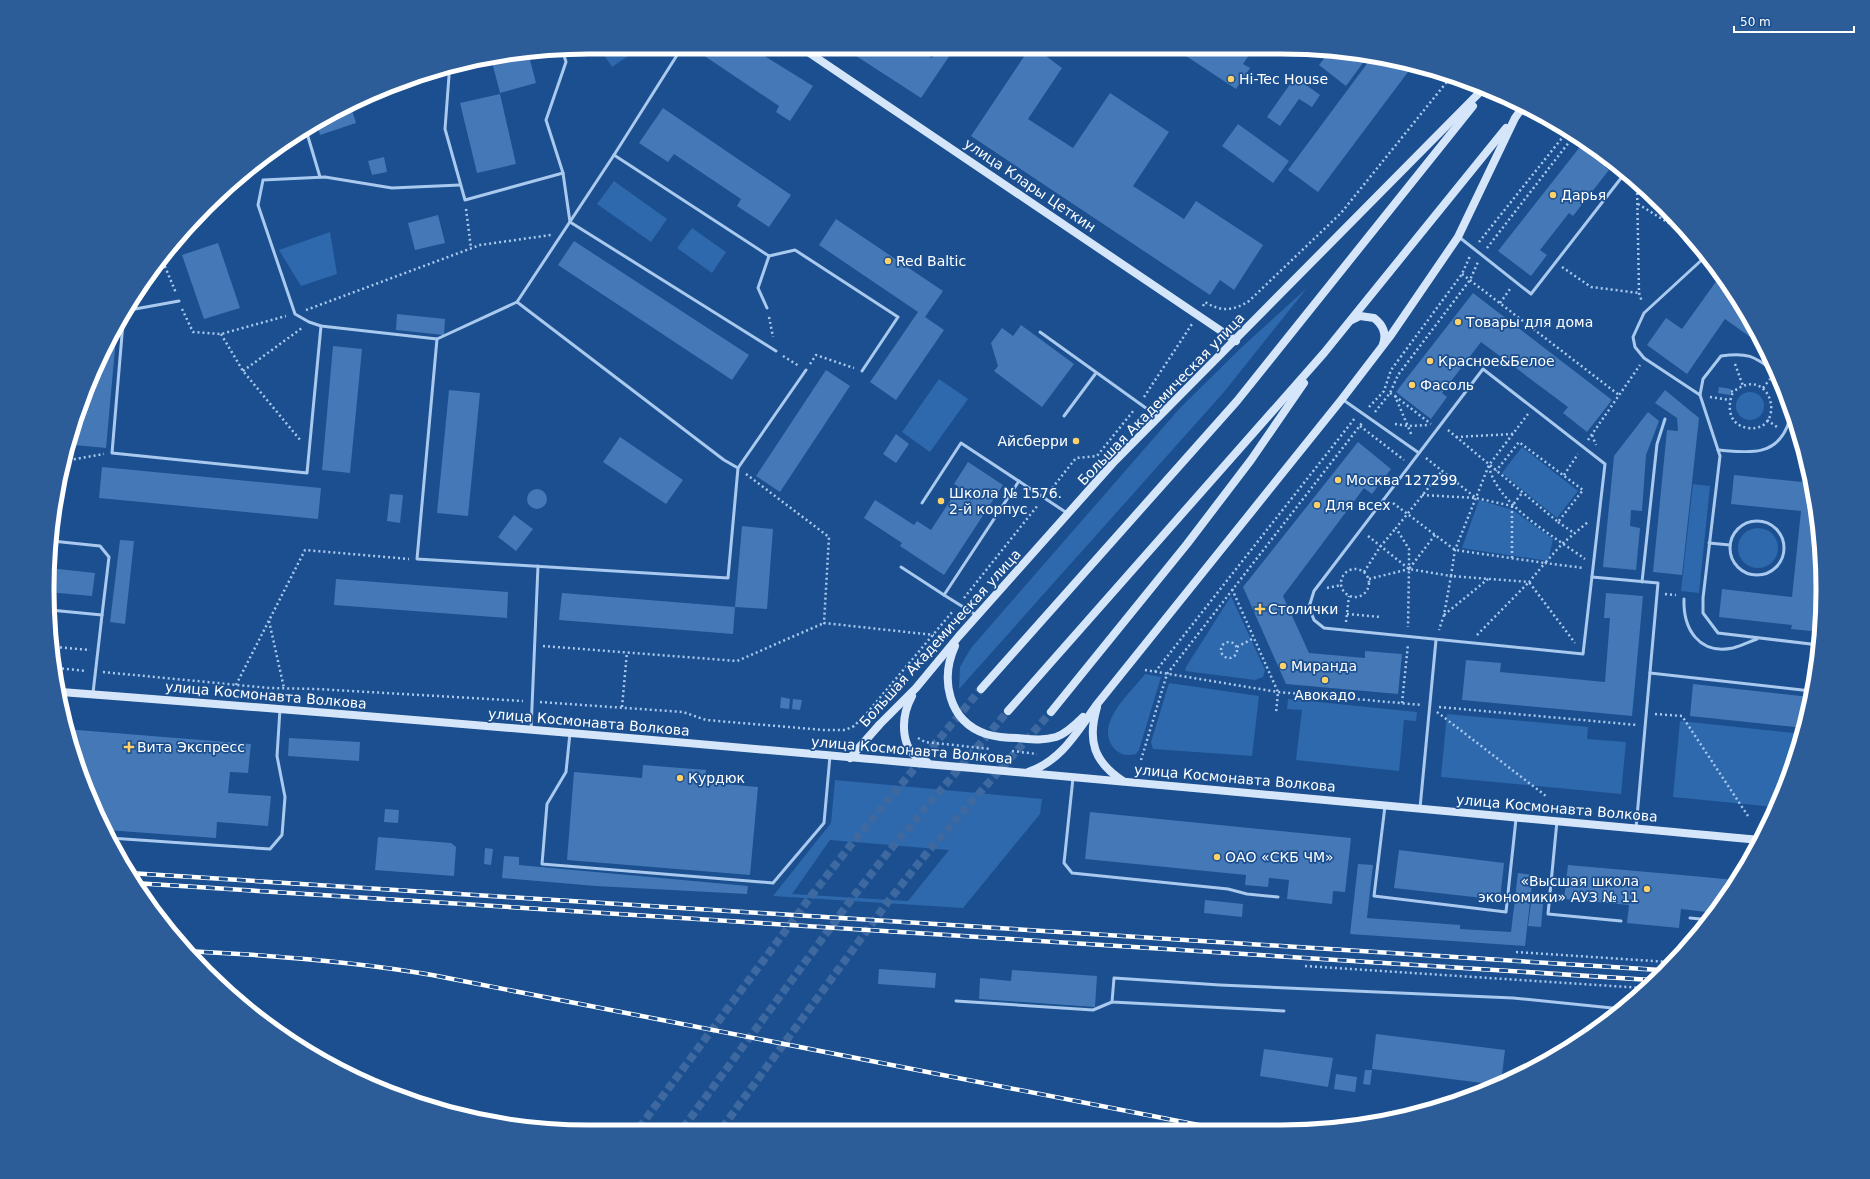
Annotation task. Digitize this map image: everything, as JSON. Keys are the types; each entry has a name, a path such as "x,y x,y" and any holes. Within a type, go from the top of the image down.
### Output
{"main road":[{"name":"улица Клары Цеткин","path":"811,54 1236,341"},
{"name":"Большая Академическая улица","path":"850,758 880,724 916,688 959,636 1113,463 1481,93"},
{"path":"981,689 1237,401 1482,94"},
{"path":"1008,711 1324,352 1520,111"},
{"path":"1026,772 1049,763 1060,753 1098,703 1342,399 1380,349 1458,237 1515,118"},
{"path":"1348,323 1360,316 1374,318 1380,322 1385,336 1380,349"},
{"path":"1051,712 1187,544 1251,460 1324,352"},
{"path":"959,636 950,658 947,672 951,700 962,717 970,725 986,734 1037,740 1058,736 1077,723 1098,703"},
{"path":"916,688 907,705 904,725 907,747 913,756 937,766"},
{"name":"улица Космонавта Волкова","path":"64,692 570,733 937,766 1073,776 1754,839"},
{"path":"1098,703 1093,721 1092,737 1094,747 1100,760 1110,772 1125,781"}],"lane":[{"path":"460,185 392,188 320,177 263,180 258,204 295,314 309,322 322,326 437,339 518,302 678,54"},
{"path":"564,55 566,62 546,120 564,173 570,222"},
{"path":"448,73 445,130 465,200 564,173"},
{"path":"307,135 320,177"},
{"path":"614,155 769,256 795,250 898,317 862,371"},
{"path":"1458,237 1531,294 1622,177"},
{"path":"570,222 776,351"},
{"path":"767,308 758,288 769,256"},
{"path":"1700,395 1644,358 1635,347 1632,337 1644,312 1702,260"},
{"path":"134,309 179,301"},
{"path":"518,302 724,460 738,468"},
{"path":"123,328 112,453 307,473 322,326"},
{"path":"1040,332 1159,418"},
{"path":"437,339 417,559 728,578 738,468 806,370"},
{"path":"1766,365 1756,357 1739,353 1721,356 1703,379 1700,395 1720,456 1703,598 1703,613 1718,633 1813,644"},
{"path":"1483,369 1583,447 1605,464 1584,654 1324,628 1314,620 1309,607 1314,591 1384,497 1483,369"},
{"path":"1064,416 1096,372"},
{"path":"1342,399 1419,453"},
{"path":"1718,450 1752,453 1765,450 1778,441 1788,426 1789,419"},
{"path":"1642,582 1657,444 1665,420"},
{"path":"922,503 961,443 1068,514"},
{"path":"944,595 1019,481"},
{"path":"1753,521 1762,521 1770,524 1782,537 1784,554 1780,563 1770,572 1757,576 1740,570 1730,555 1730,546 1732,537 1737,529 1753,521"},
{"path":"56,541 100,546 109,557 93,695"},
{"path":"1709,543 1730,546"},
{"path":"530,730 538,566"},
{"path":"901,567 977,616"},
{"path":"1592,577 1658,583 1636,828"},
{"path":"1684,599 1683,614 1689,631 1703,643 1717,648 1732,648 1758,639"},
{"path":"55,610 102,615"},
{"path":"1420,808 1436,640"},
{"path":"1650,673 1807,690"},
{"path":"116,838 270,849 282,835 284,820 285,797 277,756 280,709"},
{"path":"570,733 566,772 547,804 542,864 773,884 824,823 830,756"},
{"path":"1073,776 1064,863 1072,873 1228,889 1247,894 1278,897"},
{"path":"1385,805 1374,896 1506,912 1516,817"},
{"path":"1557,821 1548,914 1621,921"},
{"path":"1690,918 1702,919"},
{"path":"1112,1002 1114,978 1228,986 1513,998 1613,1008"},
{"path":"956,1000 1093,1010 1112,1002 1284,1011"}],"path":[{"path":"60,668 236,685 622,707 683,712 706,720 824,730 845,730 854,726 868,713 934,635 1076,458 1097,456 1150,391 1205,302 1214,308 1224,310 1236,308 1249,301 1341,213 1448,81"},
{"path":"1637,190 1639,293 1644,312"},
{"path":"465,200 471,248"},
{"path":"1638,204 1673,226"},
{"path":"165,264 193,332 221,334 295,314 480,244 563,233"},
{"path":"1556,262 1591,286 1639,293"},
{"path":"1462,274 1619,395"},
{"path":"1500,303 1516,282"},
{"path":"767,308 776,351 806,370 816,355 862,371"},
{"path":"243,372 309,322"},
{"path":"221,334 243,372 309,451"},
{"path":"1732,354 1743,386"},
{"path":"1564,475 1644,358"},
{"path":"1757,385 1768,393 1772,406 1767,420 1755,428 1740,426 1730,415 1730,400 1732,392 1743,386 1757,385"},
{"path":"1390,393 1432,425"},
{"path":"1700,395 1730,400"},
{"path":"1394,396 1419,453 1476,498"},
{"path":"1436,640 1444,615 1455,550 1489,465 1533,408"},
{"path":"1394,423 1408,426 1441,424 1496,472 1574,533"},
{"path":"1360,426 1410,465"},
{"path":"1456,437 1513,434"},
{"path":"1496,472 1519,442 1583,490 1558,522"},
{"path":"70,460 112,453"},
{"path":"1489,465 1491,476 1512,506 1593,565"},
{"path":"738,468 829,537 824,623"},
{"path":"1364,572 1380,547 1442,471"},
{"path":"1512,558 1512,506 1522,493"},
{"path":"1421,495 1476,498 1512,506"},
{"path":"1384,497 1455,550 1593,570"},
{"path":"1469,642 1529,582 1563,543 1599,513"},
{"path":"1396,528 1409,549 1408,636 1402,703"},
{"path":"1360,530 1409,569"},
{"path":"1409,569 1434,535"},
{"path":"236,685 305,550 417,559"},
{"path":"1355,569 1364,572 1369,579 1368,588 1363,596 1354,598 1342,590 1341,580 1346,572 1355,569"},
{"path":"1369,579 1409,569 1451,576 1529,582 1584,654"},
{"path":"1444,615 1489,579"},
{"path":"1232,588 1278,692 1276,713"},
{"path":"1345,630 1349,596"},
{"path":"1347,614 1381,617"},
{"path":"269,621 284,688"},
{"path":"535,645 627,651 737,661 824,623 934,635"},
{"path":"1237,647 1254,638"},
{"path":"1231,642 1237,647 1237,652 1232,657 1225,656 1222,652 1222,647 1226,643 1231,642"},
{"path":"58,647 98,651"},
{"path":"622,707 627,651"},
{"path":"1144,670 1278,692 1646,726"},
{"path":"1141,760 1167,674"},
{"path":"1429,706 1546,796"},
{"path":"1647,713 1682,716 1748,816"},
{"path":"912,734 924,742 993,749"},
{"path":"1008,751 1039,754"},
{"path":"1516,952 1665,962"},
{"path":"1305,966 1638,988"}],"shaded area":[{"path":"603,54 631,54 612,67"},
{"path":"614,181 667,219 651,242 597,204"},
{"path":"692,228 726,252 712,273 677,248"},
{"path":"330,232 337,274 301,286 279,250"},
{"path":"1307,288 1224,392 959,689 960,667 971,648 1180,408 1243,346"},
{"path":"939,379 968,399 930,452 902,432"},
{"path":"1750,392 1760,396 1764,406 1760,416 1750,420 1740,416 1736,406 1740,396"},
{"path":"1522,447 1578,491 1557,518 1502,473"},
{"path":"1693,484 1710,486 1699,593 1681,591"},
{"path":"1479,500 1513,510 1553,539 1548,561 1462,548"},
{"path":"1758,528 1769,531 1775,537 1778,548 1775,559 1769,565 1758,568 1747,565 1741,559 1738,548 1741,537 1747,531"},
{"path":"1231,596 1265,670 1263,677 1255,680 1185,671 1186,667"},
{"path":"1145,674 1161,677 1139,750 1136,754 1123,754 1118,752 1113,747 1109,737 1108,728 1117,708"},
{"path":"1169,683 1259,696 1252,756 1153,749 1151,742"},
{"path":"1288,699 1417,712 1416,721 1404,720 1399,771 1296,760 1302,710 1287,709"},
{"path":"1447,714 1588,727 1587,739 1626,742 1621,794 1441,777"},
{"path":"1680,721 1796,733 1788,762 1770,806 1673,797"},
{"path":"835,780 1042,799 1040,814 963,908 773,896 831,823","holes":["830,840 949,850 908,901 792,894"]}],"building":[{"path":"761,54 813,86 790,121 776,112 779,106 703,55"},
{"path":"853,54 925,54 932,58 935,54 951,54 921,98"},
{"path":"1026,54 1047,54 1046,56 1062,68 1028,119 1073,148 1110,93 1169,132 1133,186 1184,219 1196,201 1263,245 1234,290 1220,280 1210,295 971,136"},
{"name":"Hi-Tec House","path":"1183,54 1250,54 1243,64 1250,68 1236,89"},
{"path":"1326,56 1364,61 1346,86 1319,65"},
{"path":"530,58 536,83 500,93 492,63"},
{"path":"1369,62 1410,70 1318,192 1288,170"},
{"path":"1295,77 1320,95 1312,107 1299,99 1280,126 1267,117"},
{"path":"500,94 516,164 477,173 460,103"},
{"path":"663,108 791,195 769,227 737,206 741,199 674,154 668,162 639,143"},
{"path":"352,110 356,123 320,135 318,128"},
{"path":"1238,124 1289,161 1273,183 1222,146"},
{"path":"1581,146 1606,165 1605,167 1609,170 1573,216 1569,213 1540,250 1547,255 1531,276 1498,251"},
{"path":"384,157 387,172 372,175 368,161"},
{"path":"438,215 445,243 415,250 408,223"},
{"path":"836,219 943,291 925,317 944,330 896,400 870,382 918,312 819,245"},
{"path":"574,241 749,355 732,380 558,265"},
{"path":"218,243 240,308 204,319 182,255"},
{"path":"1717,280 1726,292 1753,339 1725,319 1687,374 1647,345 1666,318 1682,329"},
{"path":"1473,293 1612,400 1587,432 1563,413 1568,407 1481,342 1442,393 1447,397 1431,419 1396,392"},
{"path":"397,314 445,319 444,335 396,330"},
{"path":"1021,325 1074,364 1042,407 994,371 998,366 991,343 1002,328 1013,336"},
{"path":"116,341 106,448 74,445 82,417"},
{"path":"333,346 362,349 350,473 322,470"},
{"path":"826,370 850,386 780,492 756,476"},
{"path":"1719,387 1731,389 1730,395 1718,393"},
{"path":"449,390 480,393 468,516 437,513"},
{"path":"1665,390 1699,418 1682,575 1653,572 1667,430 1678,431 1677,418 1655,403"},
{"path":"1648,412 1659,421 1646,455 1642,511 1631,510 1630,526 1640,528 1636,570 1603,567 1614,456"},
{"path":"896,434 909,444 896,463 883,454"},
{"path":"620,437 683,480 666,504 603,462"},
{"path":"1358,442 1391,469 1372,494 1364,488 1283,596 1309,653 1365,658 1365,651 1402,654 1398,694 1286,684 1243,587"},
{"path":"968,462 1003,485 944,575 900,546 902,543 864,518 875,500 914,525 917,521 931,530 959,487 954,484"},
{"path":"102,467 321,488 318,519 99,498"},
{"path":"1803,473 1815,554 1816,590 1814,631 1791,629 1792,625 1719,617 1722,589 1792,597 1801,511 1731,504 1734,475 1802,482"},
{"path":"537,489 544,492 547,499 544,506 537,509 530,506 527,499 530,492"},
{"path":"390,494 403,495 400,523 387,521"},
{"path":"514,515 533,529 516,551 498,537"},
{"path":"742,526 773,529 767,609 735,607"},
{"path":"120,540 134,541 125,624 110,622"},
{"path":"55,569 95,573 92,596 54,593"},
{"path":"336,579 508,592 507,618 334,605"},
{"path":"562,593 735,607 733,634 559,620"},
{"path":"1606,593 1643,596 1632,716 1462,700 1466,660 1501,663 1500,672 1605,682 1610,618 1604,618"},
{"path":"1693,684 1805,696 1798,727 1690,716"},
{"path":"781,697 790,699 789,709 780,708"},
{"path":"793,699 802,700 800,710 792,709"},
{"path":"72,730 251,744 248,773 230,772 228,793 271,796 268,826 217,822 216,838 111,830 82,762"},
{"path":"289,738 360,742 359,761 288,756"},
{"path":"643,765 706,770 705,783 709,783 710,775 724,776 724,784 758,787 750,875 567,860 574,772 642,778"},
{"path":"385,809 399,810 398,823 384,822"},
{"name":"ОАО «СКБ ЧМ»","path":"1090,812 1351,838 1345,892 1333,891 1332,904 1287,899 1289,880 1269,878 1268,887 1245,885 1246,875 1085,859"},
{"path":"378,837 451,843 456,847 454,876 375,870"},
{"path":"485,848 493,849 491,865 484,864"},
{"path":"1399,850 1504,863 1500,900 1394,888"},
{"path":"504,856 519,857 519,865 748,886 747,894 596,886 502,878"},
{"path":"1358,864 1373,865 1367,918 1460,925 1460,929 1511,932 1518,873 1533,875 1525,946 1350,934"},
{"name":"«Высшая школа экономики» АУЗ № 11","path":"1568,865 1730,880 1707,912 1681,909 1679,928 1627,923 1629,905 1564,899"},
{"path":"1205,900 1243,904 1242,917 1204,913"},
{"path":"1531,903 1543,904 1541,927 1528,926"},
{"path":"879,969 936,973 935,988 878,984"},
{"path":"1012,970 1097,976 1095,1007 979,999 980,978 1011,981"},
{"path":"1376,1034 1505,1050 1502,1077 1486,1083 1372,1069"},
{"path":"1264,1049 1333,1058 1328,1087 1260,1076"},
{"path":"1365,1070 1372,1070 1370,1085 1363,1084"},
{"path":"1336,1074 1357,1077 1355,1092 1334,1089"}],"tunnel":[{"path":"641,1125 853,842 981,689"},
{"path":"685,1125 853,897 894,845 1008,711"},
{"path":"724,1125 890,899 931,848 1051,712"}],"railway":[{"path":"136,873 1657,970"},
{"path":"142,884 1647,980"},
{"path":"195,951 310,959 432,975 1198,1125"}],"place":[{"name":"Hi-Tec House","path":"1231,79"},
{"name":"Дарья","path":"1553,195"},
{"name":"Red Baltic","path":"888,261"},
{"name":"Товары для дома","path":"1458,322"},
{"name":"Красное&Белое","path":"1430,361"},
{"name":"Фасоль","path":"1412,385"},
{"name":"Айсберри","path":"1076,441"},
{"name":"Москва 127299","path":"1338,480"},
{"name":"Школа № 1576. 2-й корпус","path":"941,501"},
{"name":"Для всех","path":"1317,505"},
{"name":"Столички","path":"1260,609"},
{"name":"Миранда","path":"1283,666"},
{"name":"Авокадо","path":"1325,680"},
{"name":"Вита Экспресс","path":"129,747"},
{"name":"Курдюк","path":"680,778"},
{"name":"ОАО «СКБ ЧМ»","path":"1217,857"},
{"name":"«Высшая школа экономики» АУЗ № 11","path":"1647,889"}]}
